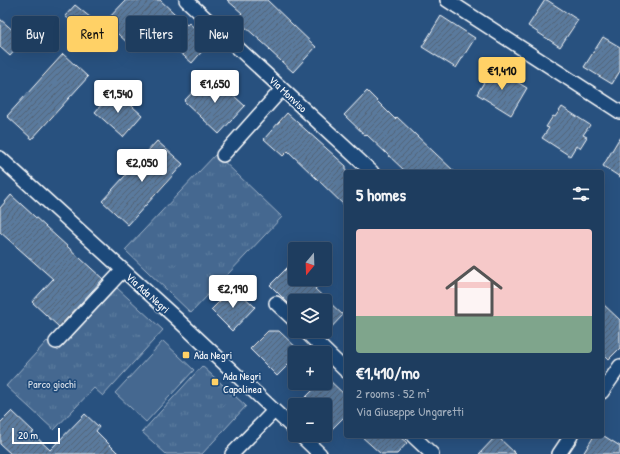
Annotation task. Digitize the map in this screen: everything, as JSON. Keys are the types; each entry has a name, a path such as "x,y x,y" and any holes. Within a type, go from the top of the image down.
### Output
{"street":[{"name":"Via Monviso","path":"186,0 370,170"},
{"path":"447,0 620,112"},
{"path":"223,156 282,89"},
{"name":"Via Ada Negri","path":"0,158 288,424"},
{"path":"56,342 122,270"},
{"path":"276,303 288,314"},
{"path":"312,338 344,369"},
{"path":"604,387 620,366"},
{"path":"232,454 274,411"},
{"path":"415,438 432,454"},
{"path":"559,454 570,438"},
{"path":"307,442 320,454"}],"green space":[{"path":"216,154 282,217 191,313 125,250"},
{"name":"Parco giochi","path":"117,288 163,330 103,396 94,388 54,430 6,386 47,341 58,351"},
{"path":"163,341 194,370 146,422 115,393"},
{"path":"202,366 246,406 202,454 166,454 142,432"}],"building":[{"path":"126,0 160,0 177,16 126,16 126,41 118,34 118,16 111,16"},
{"path":"227,0 267,0 316,47 293,72 243,25 243,16 239,16 242,13"},
{"path":"545,0 578,20 560,47 528,26"},
{"path":"75,5 89,16 67,16 67,18 65,16"},
{"path":"441,16 475,38 456,68 422,47"},
{"path":"0,19 12,30 12,52 14,52 10,56 0,47"},
{"path":"189,23 195,28 195,52 201,52 192,63 179,52 187,52 187,25"},
{"path":"603,37 620,47 620,71 612,84 584,67"},
{"path":"63,54 88,77 32,139 7,116"},
{"path":"493,67 527,88 511,115 477,94"},
{"path":"210,74 245,106 219,134 184,101"},
{"path":"114,90 142,115 123,137 95,112"},
{"path":"367,91 395,119 397,117 453,170 404,170 344,115"},
{"path":"562,107 590,125 583,135 587,137 580,148 576,146 570,156 542,138 549,128 546,127 553,116 555,117"},
{"path":"287,113 346,166 346,170 344,170 344,205 288,151 283,156 264,139"},
{"path":"620,137 620,177 603,166"},
{"path":"157,141 183,164 128,225 102,201"},
{"path":"11,195 103,279 59,327 32,302 53,279 0,232 0,208"},
{"path":"288,267 288,286 318,286 315,289 320,294 288,294 288,303 270,285"},
{"path":"234,287 255,307 232,331 211,310"},
{"path":"332,305 343,315 332,327"},
{"path":"604,305 620,320 620,348 609,359 604,354"},
{"path":"268,331 279,331 295,346 288,346 288,365 277,376 250,349"},
{"path":"332,383 344,394 344,417 332,429 332,398 305,398 313,390 332,390"},
{"path":"12,411 50,450 85,414 99,427 96,431 119,454 11,454 0,444 0,423"},
{"path":"604,436 620,446 620,454 583,454 593,438 604,438"},
{"path":"363,438 401,438 407,443 397,454 381,454"},
{"path":"494,438 499,438 516,454 479,454"}],"place":[{"name":"Ada Negri","path":"186,355"},
{"name":"Ada Negri Capolinea","path":"215,382"}]}
